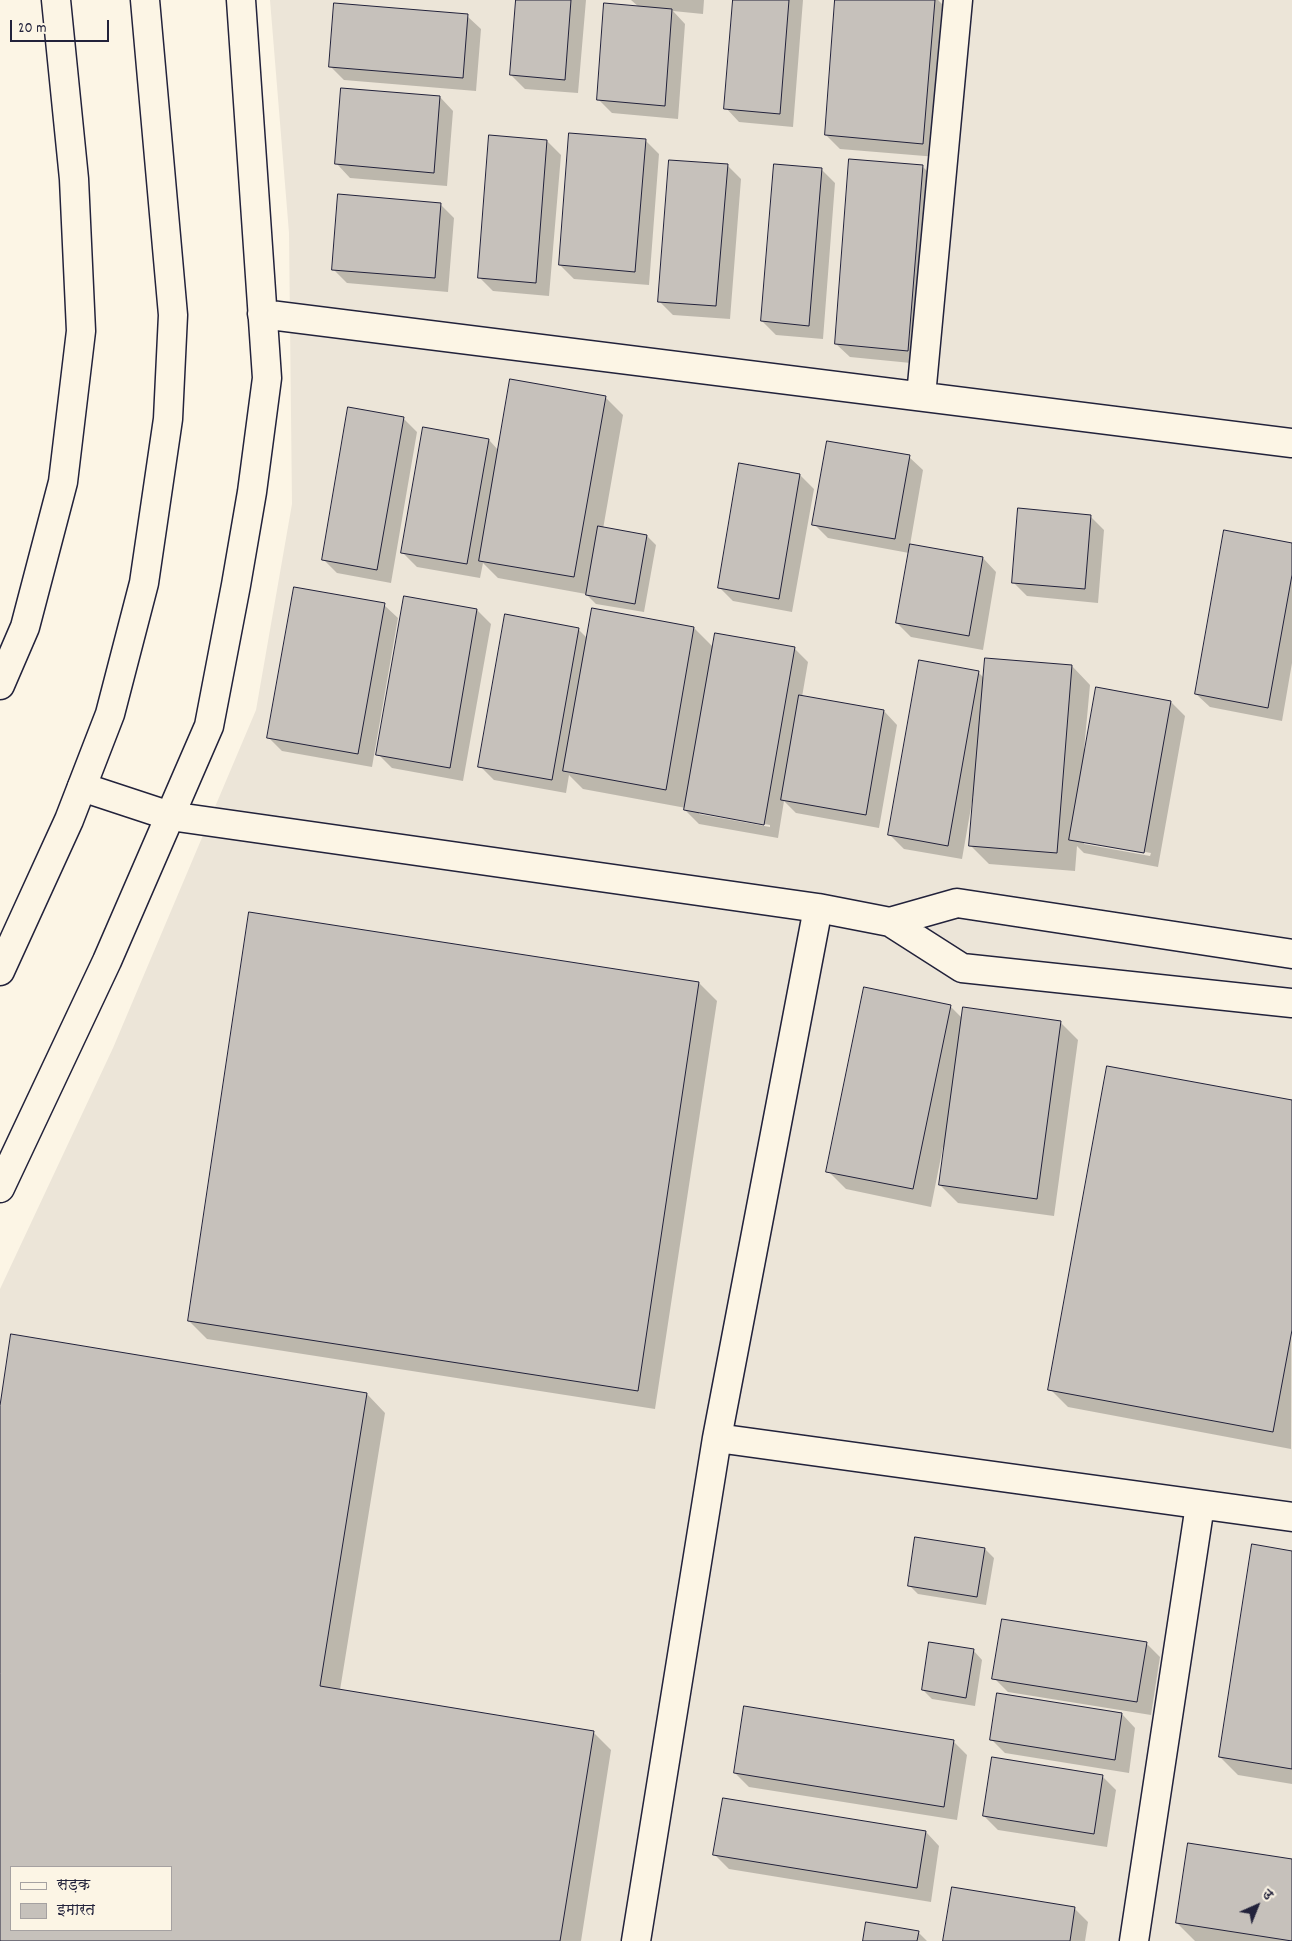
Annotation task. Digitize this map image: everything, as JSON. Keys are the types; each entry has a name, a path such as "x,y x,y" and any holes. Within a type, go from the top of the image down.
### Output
{"street":[{"path":"0,685 25,627 63,482 81,331 74,179 56,0"},
{"path":"0,971 69,820 110,714 144,583 168,419 173,315 145,0"},
{"path":"0,1188 107,961 209,726 252,492 267,378 241,0"},
{"path":"921,396 958,0"},
{"path":"262,314 1292,443"},
{"path":"82,787 170,816 818,908 890,922 962,968 1292,999"},
{"path":"890,922 957,903 1292,954"},
{"path":"636,1941 717,1438 818,908"},
{"path":"717,1438 1292,1517"},
{"path":"1134,1941 1200,1505"}],"shaded area":[{"path":"270,0 1292,0 1292,1941 0,1941 0,1289 113,1048 256,710 292,504 289,233"}],"building":[{"path":"516,0 571,0 565,80 510,75"},
{"path":"733,0 789,0 780,114 724,109"},
{"path":"835,0 935,0 923,144 825,135"},
{"path":"334,3 468,14 463,78 329,67"},
{"path":"604,3 672,9 665,106 597,100"},
{"path":"341,88 440,96 434,173 335,164"},
{"path":"569,133 646,139 635,272 559,265"},
{"path":"489,135 547,140 536,283 478,278"},
{"path":"849,159 923,165 908,351 835,344"},
{"path":"669,160 728,164 716,306 658,302"},
{"path":"774,164 822,168 809,326 761,321"},
{"path":"338,194 441,203 435,278 332,270"},
{"path":"510,379 606,396 574,577 479,561"},
{"path":"348,407 404,417 377,570 322,560"},
{"path":"423,427 489,439 467,564 401,553"},
{"path":"827,441 910,455 895,539 812,525"},
{"path":"739,463 800,474 779,599 718,588"},
{"path":"1018,508 1091,515 1085,589 1012,583"},
{"path":"598,526 647,535 635,604 586,595"},
{"path":"1224,530 1292,543 1292,575 1268,708 1195,694"},
{"path":"910,544 983,557 969,636 896,623"},
{"path":"294,587 385,603 358,754 267,738"},
{"path":"404,596 477,609 450,768 376,755"},
{"path":"592,608 694,627 666,790 563,771"},
{"path":"505,614 579,628 552,780 478,767"},
{"path":"715,633 795,647 764,825 684,810"},
{"path":"985,658 1072,665 1057,853 969,846"},
{"path":"919,660 979,671 948,846 888,835"},
{"path":"1096,687 1171,701 1144,853 1069,840"},
{"path":"799,695 884,710 866,815 781,800"},
{"path":"249,912 699,982 638,1391 188,1321"},
{"path":"864,987 951,1005 913,1189 826,1172"},
{"path":"963,1007 1061,1021 1037,1199 939,1185"},
{"path":"1107,1066 1292,1100 1292,1330 1273,1432 1048,1390"},
{"path":"11,1334 367,1393 320,1686 594,1731 560,1941 0,1941 0,1406"},
{"path":"915,1537 985,1548 977,1597 908,1586"},
{"path":"1252,1544 1292,1551 1292,1769 1219,1757"},
{"path":"1002,1619 1147,1642 1137,1702 992,1679"},
{"path":"929,1642 974,1649 966,1698 922,1690"},
{"path":"997,1693 1122,1713 1115,1760 990,1740"},
{"path":"744,1706 954,1740 944,1807 734,1773"},
{"path":"992,1757 1103,1775 1094,1834 983,1816"},
{"path":"723,1798 926,1831 917,1888 713,1855"},
{"path":"1188,1843 1292,1859 1292,1941 1176,1923"},
{"path":"952,1887 1075,1907 1070,1941 943,1941"},
{"path":"866,1922 919,1931 917,1941 863,1941"}]}
